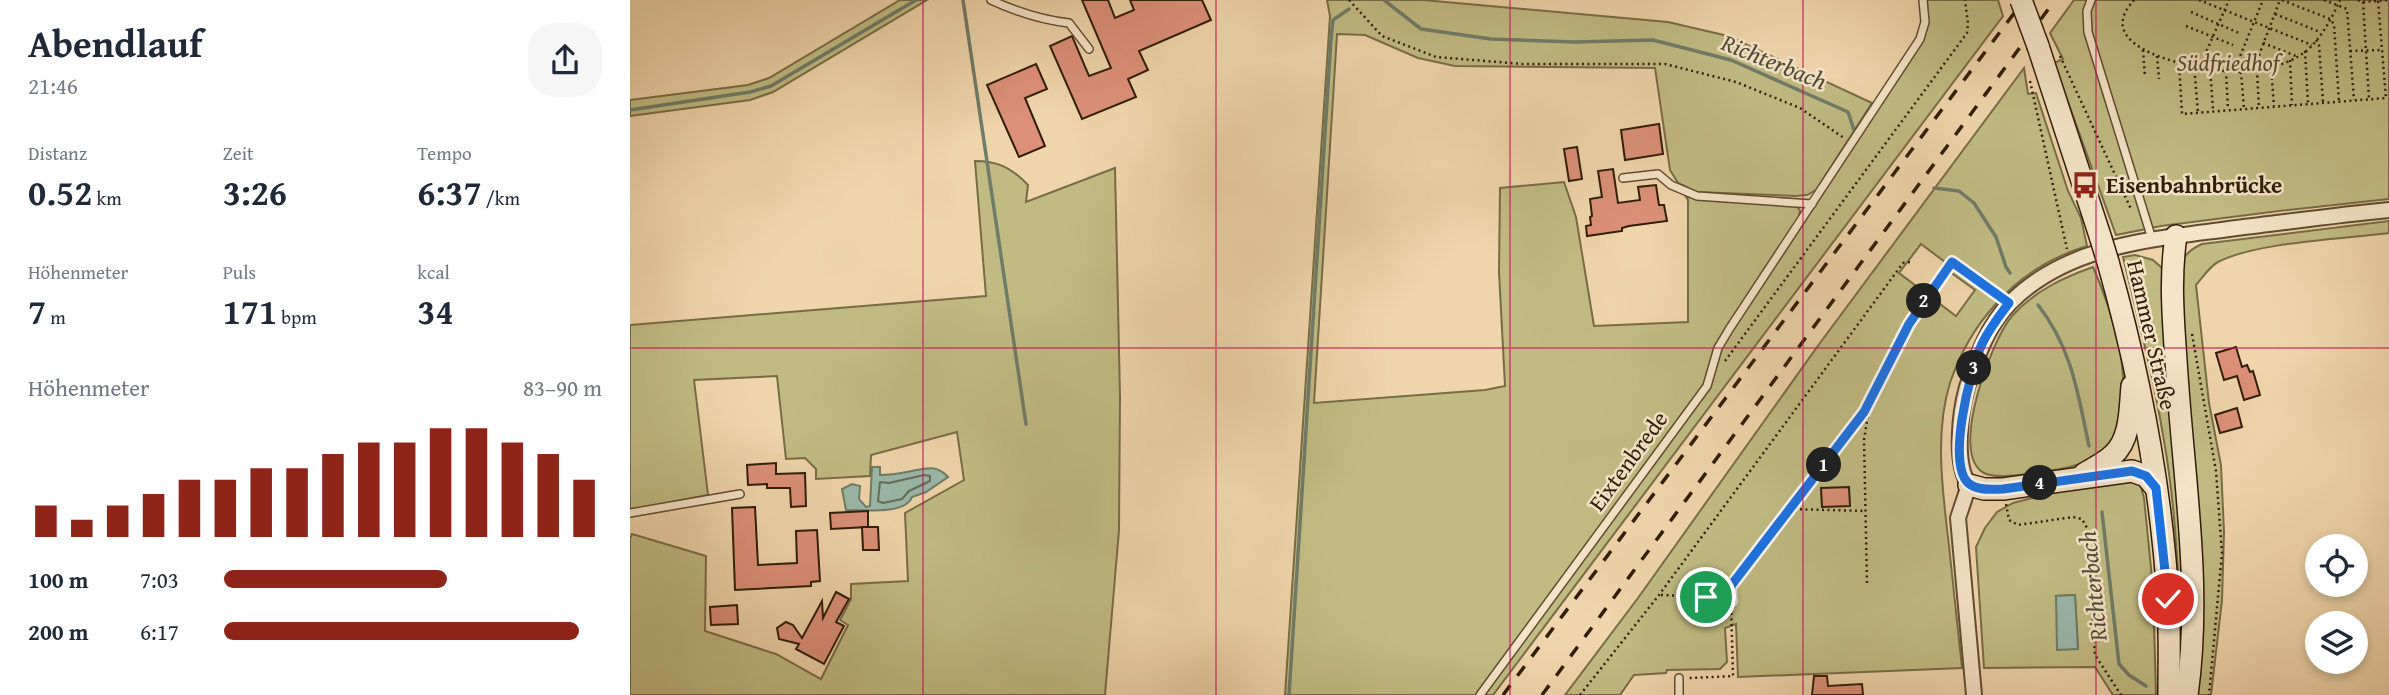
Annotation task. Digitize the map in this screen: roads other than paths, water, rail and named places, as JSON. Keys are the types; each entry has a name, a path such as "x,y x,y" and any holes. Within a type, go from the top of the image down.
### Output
{"main road":[{"name":"Hammer Straße","path":"2021,0 2101,239 2134,359 2156,488 2168,599 2169,695"},
{"path":"2176,236 2171,283 2191,550 2191,654 2187,695"},
{"path":"2079,477 2114,455 2124,437 2129,417 2134,359"},
{"path":"1969,485 1984,489 2003,489 2132,471 2146,476 2156,488"}],"street":[{"path":"1974,695 1958,518 1969,485 1961,469 1960,448 1966,390 1981,346 2009,303 2038,278 2070,262 2119,246 2152,239 2389,210"}],"lane":[{"path":"991,0 1020,13 1069,23 1089,49"},
{"path":"1623,178 1658,174 1671,185 1697,196 1812,204 1920,39 1925,22 1923,0"},
{"path":"2091,0 2087,11 2088,32 2152,239"},
{"name":"Eixtenbrede","path":"1480,695 1707,386 1718,348 1812,204"},
{"path":"1930,293 1952,262 2009,303"},
{"path":"630,513 740,494"},
{"path":"1679,678 1679,695"}],"water":[{"path":"872,467 880,467 880,475 934,468 948,477 926,492 912,497 901,507 846,510 842,489 852,484 860,486 859,499 866,507 870,506"},
{"path":"2075,595 2078,649 2057,650 2056,596"}],"waterway":[{"path":"630,110 750,92 771,86 916,0"},
{"path":"963,0 1026,424"},
{"name":"Richterbach","path":"1384,0 1421,29 1491,39 1575,42 1653,40 1731,60 1848,112 1854,130"},
{"path":"1289,695 1331,39 1333,20 1349,9"},
{"name":"Richterbach","path":"1934,188 1959,191 1974,203 1996,237 2010,273"},
{"name":"Richterbach","path":"2038,305 2050,321 2066,355 2089,446"},
{"name":"Richterbach","path":"2102,512 2119,664 2129,675 2146,686"}],"railway":[{"path":"1503,695 2024,0"},
{"path":"1542,695 2055,0"}],"place":[{"name":"Eisenbahnbrücke","path":"2085,185"}],"park label":[{"name":"Südfriedhof","path":"2228,63"}]}
